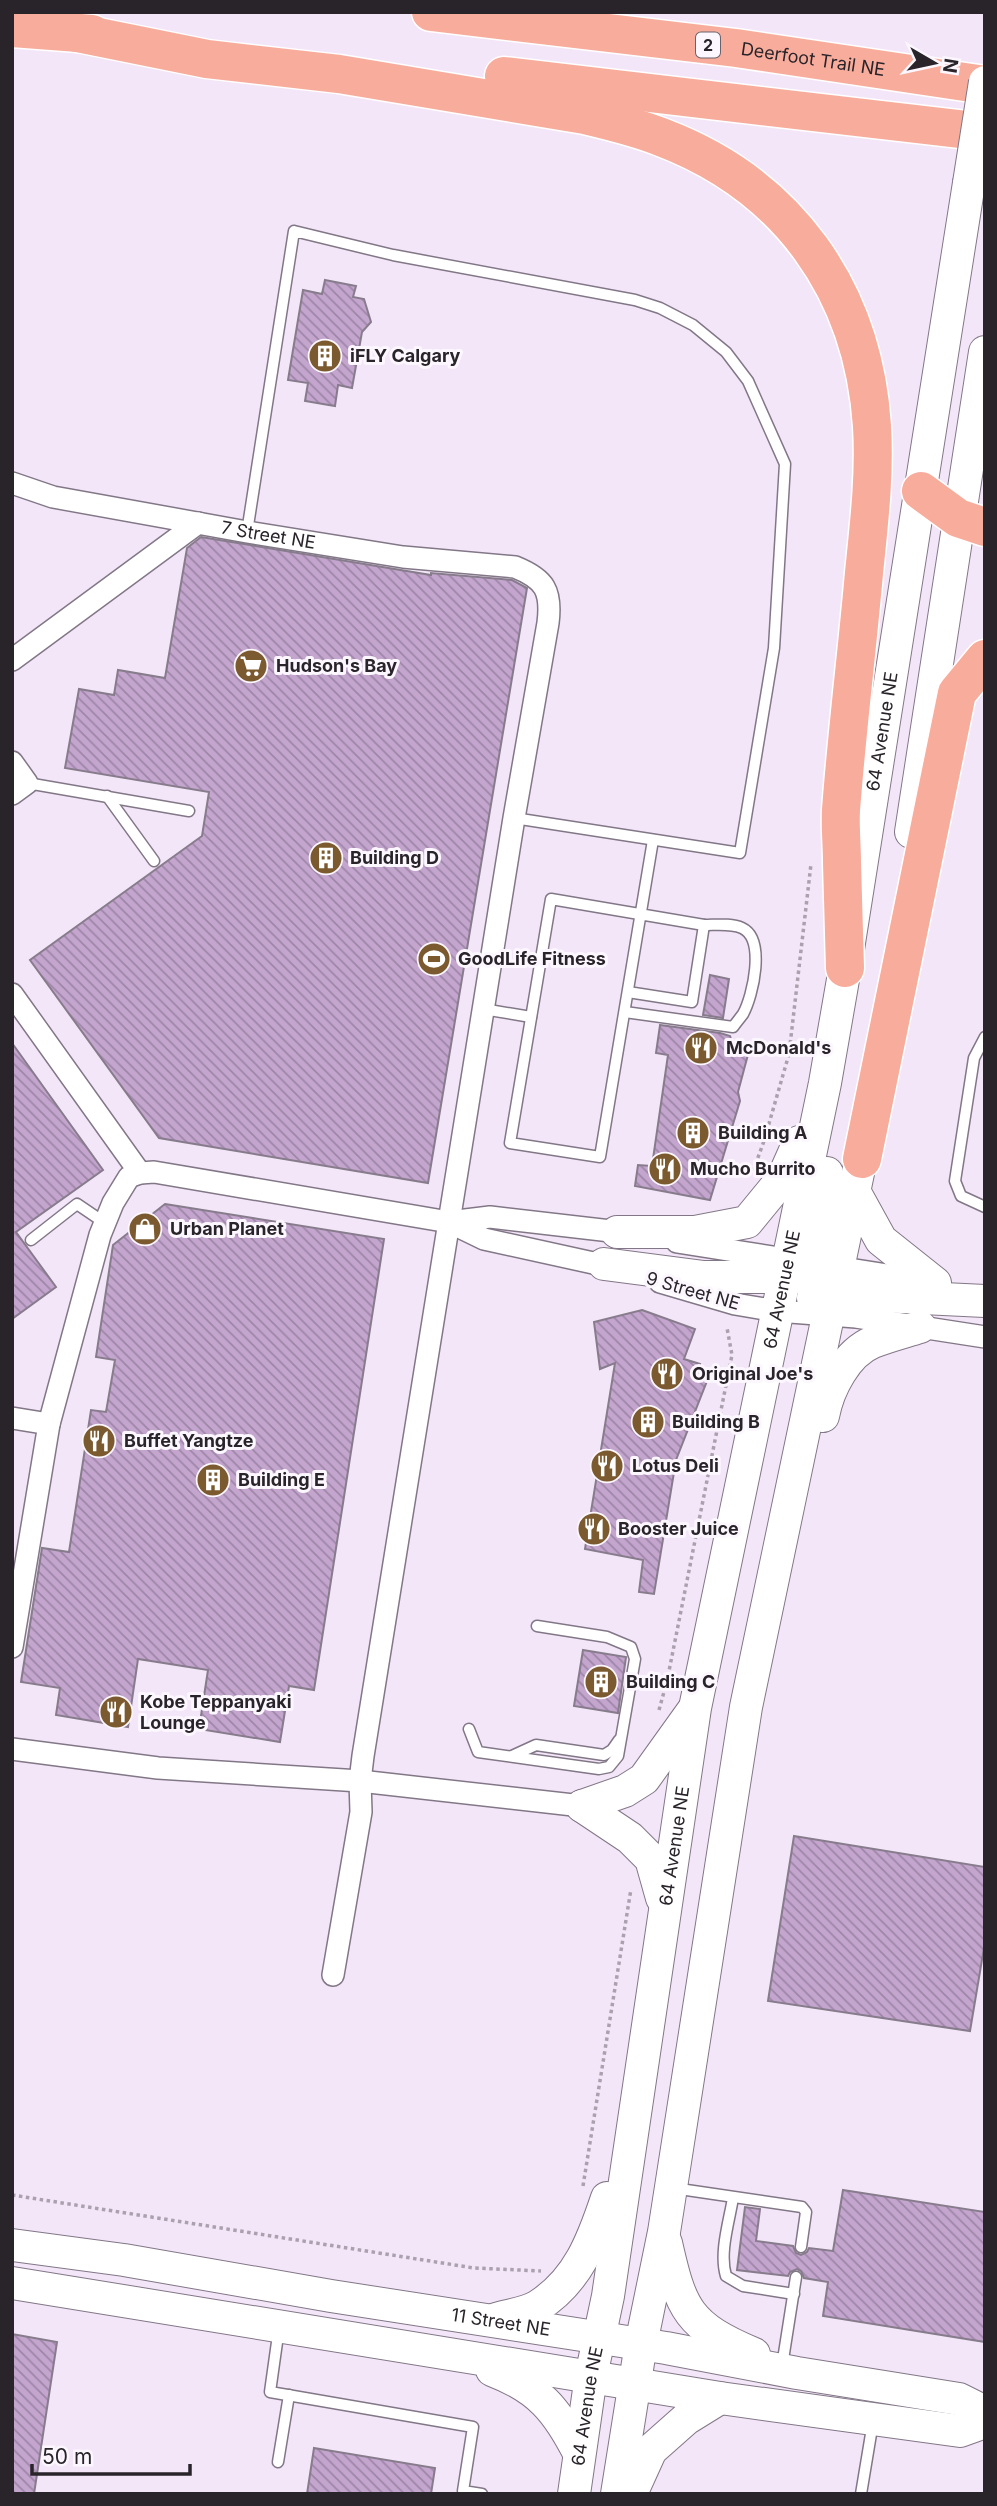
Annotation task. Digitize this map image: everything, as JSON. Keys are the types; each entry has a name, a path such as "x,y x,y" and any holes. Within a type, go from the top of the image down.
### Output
{"highway":[{"name":"Deerfoot Trail NE","path":"431,12 736,48 985,83"},
{"path":"12,28 381,61 985,132"},
{"path":"68,31 207,59 353,76 584,115 624,125 661,137 729,171 757,190 815,252 838,293 855,334 872,424 871,505 841,812 845,968"},
{"path":"921,491 972,523"},
{"path":"858,1175 957,693 985,659"}],"street":[{"name":"64 Avenue NE","path":"617,2494 641,2344 664,2232 746,1707 763,1632 814,1282 825,1083 985,83"},
{"name":"64 Avenue NE","path":"574,2494 595,2356 608,2295 695,1708 777,1311 814,1282 858,1175 972,523 985,352"},
{"name":"7 Street NE","path":"12,482 65,500 247,532 403,557 499,564 529,572 541,581 548,591 550,608 514,818"},
{"path":"12,660 198,523"},
{"path":"814,1282 901,725 901,614"},
{"path":"12,762 20,788"},
{"path":"333,1975 361,1812 360,1781 514,818"},
{"path":"12,994 140,1173 130,1177 120,1189 105,1223 49,1424 12,1647"},
{"path":"617,1231 695,1232 747,1222 783,1178 825,1083"},
{"name":"9 Street NE","path":"140,1173 153,1172 449,1222 484,1239 604,1265 714,1299 777,1311 814,1282 935,1283 985,1291"},
{"path":"858,1175 881,1240 935,1283"},
{"name":"9 Street NE","path":"449,1222 490,1217 617,1231 814,1282 920,1327 985,1337"},
{"path":"604,1265 704,1277 814,1282 866,1296 985,1301"},
{"path":"763,1632 787,1590 824,1409 834,1384 848,1361 871,1342 920,1327"},
{"path":"12,1418 49,1424"},
{"path":"12,1749 158,1768 360,1781 582,1806 625,1791 644,1779 695,1708"},
{"path":"582,1806 629,1838 651,1859 665,1910"},
{"path":"491,2320 537,2307 573,2275 593,2240 631,2130"},
{"path":"664,2232 676,2287 684,2306 693,2318 726,2342 789,2370"},
{"name":"11 Street NE","path":"18,2240 491,2320 595,2356 635,2383 720,2398 960,2431 985,2422"},
{"name":"11 Street NE","path":"12,2283 450,2353 595,2356"},
{"path":"239,2319 568,2350 576,2354 595,2356 614,2356 641,2344 959,2399 985,2412"},
{"path":"450,2353 503,2374 536,2392 562,2421 579,2453"},
{"path":"631,2494 651,2450 686,2419 720,2398"}],"lane":[{"path":"247,532 294,231 393,255 635,300 660,308 693,326 726,352 748,381 785,464 774,648 740,853 514,818"},
{"path":"20,788 107,796 189,811"},
{"path":"107,796 154,861"},
{"path":"625,1012 733,1027 744,1013 753,984 756,948 752,936 744,929 704,925 640,915 551,899 510,1143 600,1157 625,1012 640,915 653,840"},
{"path":"628,992 691,1002 704,925"},
{"path":"483,1009 531,1017"},
{"path":"985,1037 974,1058 955,1181 961,1196 985,1207"},
{"path":"31,1240 78,1204 105,1223"},
{"path":"469,1729 478,1752 599,1769 609,1767 618,1756 635,1658 631,1647 607,1637 537,1626"},
{"path":"671,2188 802,2207 806,2212 801,2247"},
{"path":"733,2198 726,2241 726,2276 743,2286 794,2294"},
{"path":"789,2370 796,2277"},
{"path":"280,2325 270,2392 473,2427 463,2491 482,2494"},
{"path":"278,2462 289,2395"},
{"path":"861,2494 873,2419"}],"path":[{"path":"657,1720 732,1355 727,1328"},
{"path":"582,2191 632,1880"},
{"path":"12,2195 474,2268 550,2272"}],"building":[{"name":"iFLY Calgary","path":"325,280 356,286 353,297 364,299 371,322 362,332 352,388 338,385 335,406 305,401 308,383 288,380 303,290 322,294"},
{"name":"Building D","path":"201,537 431,575 512,580 527,588 428,1183 159,1138 30,960 202,836 209,792 65,768 79,689 114,695 118,670 165,678 187,548"},
{"path":"710,975 729,979 723,1018 703,1015"},
{"name":"Building A","path":"660,1025 720,1033 730,1036 733,1045 750,1047 738,1092 740,1101 710,1200 635,1186 638,1165 652,1166 668,1055 656,1053"},
{"path":"12,1043 103,1170 16,1232 56,1287 12,1319"},
{"name":"Building E","path":"165,1204 384,1239 314,1690 289,1686 280,1742 199,1729 208,1670 138,1659 128,1727 56,1715 60,1688 21,1682 42,1548 69,1552 91,1410 106,1412 115,1360 96,1357 113,1245"},
{"name":"Building B","path":"642,1310 695,1329 684,1359 700,1364 696,1379 707,1381 676,1460 654,1594 639,1592 643,1560 585,1549 615,1363 600,1369 594,1322"},
{"name":"Building C","path":"583,1650 626,1657 618,1713 574,1706"},
{"path":"794,1836 985,1867 985,1942 970,2031 768,2001"},
{"path":"843,2190 985,2212 985,2342 823,2316 828,2282 804,2278 797,2269 788,2276 737,2270 745,2207 760,2209 756,2241 793,2246 796,2253 801,2255 809,2248 833,2251"},
{"path":"12,2334 57,2342 34,2494 12,2494"},
{"path":"314,2448 435,2468 431,2494 307,2494"}],"place":[{"name":"iFLY Calgary","path":"325,356"},
{"name":"Hudson's Bay","path":"251,666"},
{"name":"Building D","path":"326,858"},
{"name":"GoodLife Fitness","path":"434,959"},
{"name":"McDonald's","path":"701,1048"},
{"name":"Building A","path":"693,1133"},
{"name":"Mucho Burrito","path":"665,1169"},
{"name":"Urban Planet","path":"145,1229"},
{"name":"Original Joe's","path":"667,1374"},
{"name":"Building B","path":"648,1422"},
{"name":"Buffet Yangtze","path":"99,1441"},
{"name":"Lotus Deli","path":"607,1466"},
{"name":"Building E","path":"213,1480"},
{"name":"Booster Juice","path":"594,1529"},
{"name":"Building C","path":"601,1682"},
{"name":"Kobe Teppanyaki Lounge","path":"116,1712"}]}
